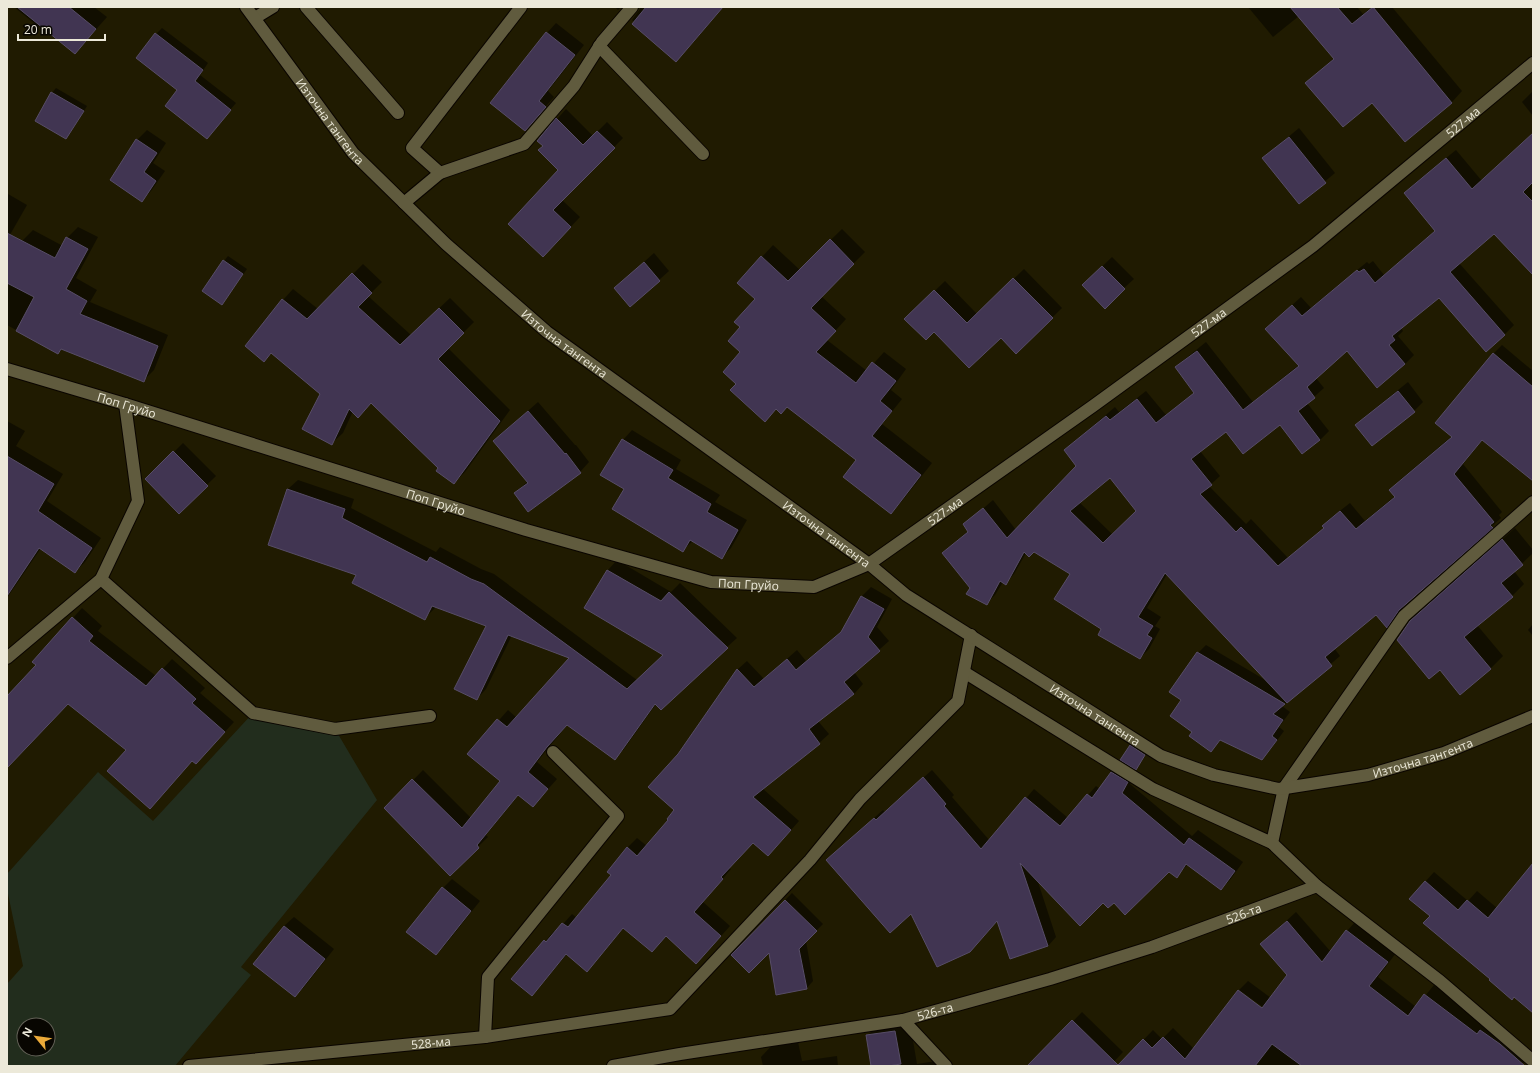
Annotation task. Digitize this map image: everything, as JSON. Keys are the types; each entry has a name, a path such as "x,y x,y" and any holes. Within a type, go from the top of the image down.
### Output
{"street":[{"name":"Източна тангента","path":"246,7 353,153 446,244 547,332 869,564 906,595 1161,756 1214,775 1278,789 1376,773 1444,753 1533,716"},
{"path":"255,18 273,7"},
{"path":"306,7 398,113"},
{"path":"440,173 412,148 521,7"},
{"path":"404,203 440,173 524,144 574,86 599,46 632,7"},
{"path":"599,46 703,154"},
{"name":"527-ма","path":"869,564 1093,406 1312,246 1533,63"},
{"name":"Поп Груйо","path":"7,369 125,404 526,530 711,582 814,587 869,564"},
{"path":"7,658 101,578 138,501 125,404"},
{"path":"1272,843 1284,788 1404,616 1533,502"},
{"path":"101,578 253,713 335,729 430,716"},
{"path":"970,635 964,672 1153,789 1272,843 1316,886 1440,981 1533,1061"},
{"name":"528-ма","path":"189,1066 485,1037 670,1009 810,860 860,799 958,701 964,672"},
{"path":"485,1037 488,977 618,816 553,752"},
{"name":"526-та","path":"613,1066 680,1054 904,1020 1050,979 1152,947 1316,886"},
{"path":"904,1020 946,1066"}],"green space":[{"path":"253,713 335,729 377,800 241,967 251,975 175,1066 7,1066 7,984 23,966 7,889 7,874 98,772 153,821"}],"building":[{"path":"17,7 69,7 96,29 75,54"},
{"path":"646,7 723,7 676,62 632,24"},
{"path":"1290,7 1337,7 1352,24 1373,7 1452,103 1405,142 1372,103 1343,127 1305,83 1334,59"},
{"path":"546,32 575,55 539,101 546,107 525,131 490,103"},
{"path":"155,33 203,70 195,81 231,110 207,139 165,106 177,90 136,58"},
{"path":"51,92 84,111 66,139 35,121"},
{"path":"556,118 583,145 597,131 615,148 553,210 571,227 543,257 508,224 558,170 538,150 543,146 537,141"},
{"path":"1533,133 1533,182 1523,192 1533,202 1533,275 1494,234 1450,272 1505,335 1486,352 1439,298 1392,336 1395,340 1389,345 1405,364 1377,388 1347,351 1307,387 1315,398 1298,411 1320,440 1302,454 1280,425 1243,454 1226,432 1191,459 1212,485 1200,494 1236,532 1241,527 1278,566 1324,528 1322,526 1340,511 1356,529 1395,497 1389,490 1452,437 1435,423 1493,353 1533,387 1533,481 1482,440 1454,474 1494,522 1490,525 1493,528 1399,610 1387,628 1376,615 1325,657 1332,666 1287,703 1165,573 1138,617 1153,626 1147,635 1152,638 1140,659 1098,635 1101,629 1054,599 1070,574 1034,552 1029,557 1024,552 1006,585 1000,581 987,605 966,594 970,588 942,553 968,532 963,524 983,508 1007,538 1076,466 1064,450 1106,416 1110,420 1137,399 1156,423 1194,393 1175,367 1197,351 1243,410 1299,366 1265,329 1292,305 1302,316 1357,270 1359,272 1364,269 1375,283 1435,231 1404,193 1446,158 1472,189","holes":["1110,478 1136,511 1103,543 1070,511"]},
{"path":"1289,137 1326,183 1299,204 1262,158"},
{"path":"136,139 157,153 144,172 156,181 142,202 110,180"},
{"path":"7,233 55,258 66,237 88,249 66,289 87,301 80,314 158,346 144,382 61,349 58,354 16,331 34,297 7,283"},
{"path":"830,239 854,264 811,308 836,331 816,352 856,383 872,362 896,381 880,401 892,411 872,436 921,475 891,514 843,477 856,460 787,407 781,414 776,409 765,422 730,390 736,384 723,372 740,352 728,341 740,327 734,322 755,299 737,283 761,256 788,281"},
{"path":"223,260 243,274 222,305 202,291"},
{"path":"644,262 660,281 630,307 614,288"},
{"path":"1102,266 1125,289 1105,309 1082,285"},
{"path":"352,273 372,293 358,307 400,345 439,308 464,333 438,359 500,421 454,484 436,471 438,468 371,403 358,418 349,409 332,445 302,429 320,394 271,353 264,362 245,346 282,299 307,319"},
{"path":"1013,278 1053,318 1016,354 1001,338 969,368 934,332 926,340 904,319 934,290 967,323"},
{"path":"1398,391 1415,412 1372,446 1355,425"},
{"path":"528,411 565,454 566,453 581,473 528,512 514,493 528,483 493,441"},
{"path":"622,439 673,470 668,478 711,504 707,512 738,530 722,559 690,540 683,552 612,509 624,489 600,475"},
{"path":"173,451 208,486 179,514 145,479"},
{"path":"7,456 54,484 38,511 92,548 75,573 39,548 7,596"},
{"path":"287,489 345,509 342,518 427,562 430,557 471,579 484,584 627,689 663,655 584,608 607,570 661,601 669,592 728,648 661,710 655,704 615,760 567,725 547,747 528,772 548,789 533,807 518,795 477,845 479,848 450,876 384,808 412,779 462,828 500,781 467,754 497,719 507,727 569,658 508,635 477,700 454,689 486,626 432,606 425,620 352,583 356,575 268,545"},
{"path":"1502,539 1523,565 1501,583 1513,597 1464,637 1491,669 1460,695 1440,670 1429,679 1397,640 1410,621"},
{"path":"861,596 884,609 868,637 880,651 844,682 854,694 809,729 820,744 753,797 791,830 768,856 753,843 721,877 723,879 694,912 721,936 696,964 666,936 652,952 623,928 587,972 566,954 532,996 511,979 544,940 546,942 562,923 568,927 611,875 607,872 627,847 637,856 668,820 667,819 674,810 648,787 678,754 737,669 754,687 787,659 796,670 841,632"},
{"path":"72,617 93,636 89,641 146,686 162,668 196,699 192,703 225,732 196,764 192,761 150,809 107,771 126,750 68,704 7,768 7,696 36,665 32,662"},
{"path":"1197,652 1285,704 1273,714 1283,720 1272,736 1277,740 1262,760 1220,740 1211,752 1189,736 1192,732 1170,716 1181,700 1169,692"},
{"path":"1130,745 1145,755 1136,770 1120,760"},
{"path":"1111,772 1128,782 1122,793 1184,845 1189,838 1235,871 1221,890 1186,864 1177,878 1169,872 1125,915 1114,903 1108,908 1103,903 1080,926 1020,863 1048,946 1010,959 997,921 970,952 937,967 911,914 890,933 826,860 874,818 876,820 923,777 946,804 944,806 981,849 1025,797 1060,826 1087,794 1092,798"},
{"path":"1533,863 1533,1013 1514,997 1512,1000 1489,980 1490,979 1423,923 1430,916 1409,899 1425,881 1458,910 1467,900 1488,918"},
{"path":"442,887 471,911 436,955 406,932"},
{"path":"785,900 817,931 799,949 807,989 776,995 769,953 749,973 731,955"},
{"path":"1287,921 1322,962 1346,930 1388,962 1369,986 1408,1016 1424,994 1477,1034 1480,1030 1500,1044 1525,1066 1302,1066 1272,1044 1255,1066 1027,1066 1072,1020 1118,1065 1143,1039 1152,1048 1163,1037 1185,1059 1238,990 1262,1008 1287,975 1260,944"},
{"path":"284,926 325,959 295,997 253,964"},
{"path":"895,1031 901,1064 871,1066 866,1035"}]}
